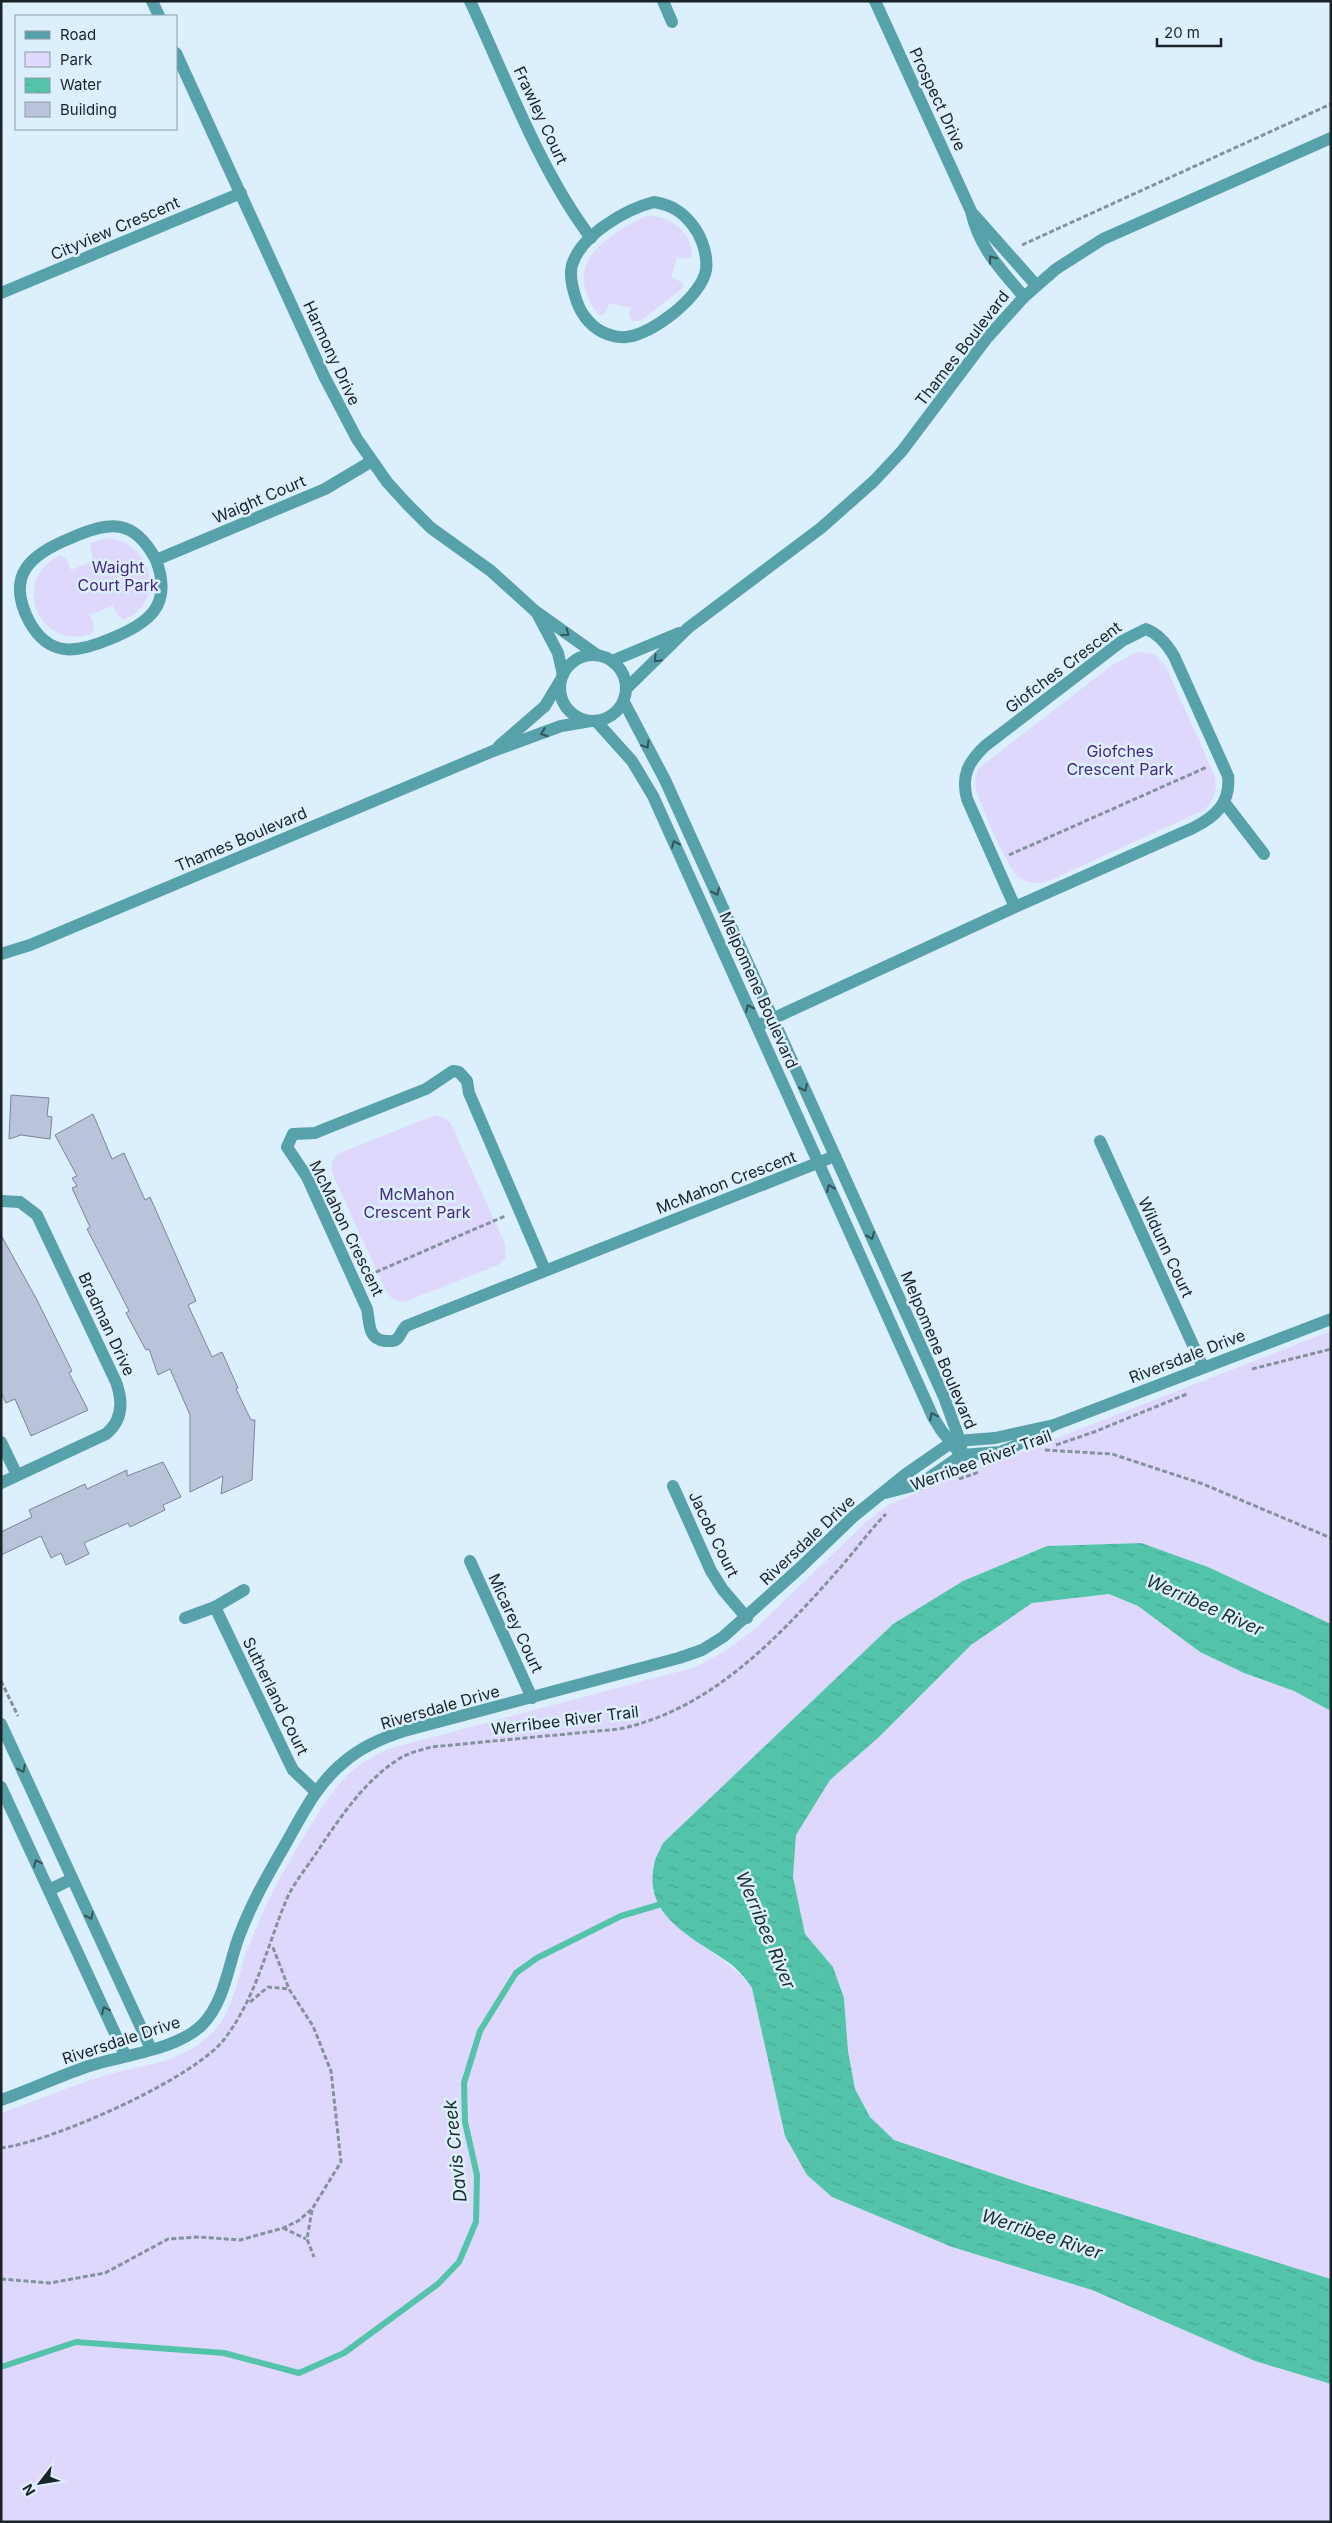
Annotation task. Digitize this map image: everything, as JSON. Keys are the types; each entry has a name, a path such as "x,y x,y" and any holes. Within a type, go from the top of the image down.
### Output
{"street":[{"path":"152,1 159,15"},
{"name":"Frawley Court","path":"470,1 546,165 563,198 591,238"},
{"path":"663,1 672,22"},
{"name":"Prospect Drive","path":"875,1 971,211 978,236 985,249 1024,297"},
{"name":"Harmony Drive","path":"178,57 342,414 372,461 387,482 431,528 491,571 536,611 597,655"},
{"name":"Thames Boulevard","path":"626,689 688,628 821,528 874,481 902,451 987,338 1036,285 1056,269 1103,239 1331,138"},
{"name":"Cityview Crescent","path":"1,293 241,193"},
{"path":"654,202 665,204 676,208 688,218 696,230 706,258 706,270 693,296 665,319 636,335 616,337 593,326 585,317 573,291 571,279 572,265 579,252 591,238 630,210 654,202"},
{"name":"Prospect Drive","path":"971,211 1036,285"},
{"name":"Waight Court","path":"156,560 325,489 372,461"},
{"path":"119,526 131,530 142,537 156,560 162,584 156,608 141,624 125,632 92,646 76,650 64,650 45,640 29,621 21,596 21,581 32,559 53,545 99,527 119,526"},
{"name":"Harmony Drive","path":"536,611 558,653 562,678"},
{"name":"Thames Boulevard","path":"612,661 651,646 688,628"},
{"name":"Giofches Crescent","path":"1015,907 964,787 968,766 985,746 1134,634 1146,630 1153,632 1167,645 1222,761 1229,785 1224,802"},
{"path":"597,655 612,661 625,678 626,689 624,702 612,716 593,721 573,715 566,708 560,690 562,678 577,659 597,655"},
{"name":"Thames Boulevard","path":"493,751 545,706 562,678"},
{"name":"Melpomene Boulevard","path":"624,702 665,780 944,1397 956,1442 962,1455"},
{"name":"Thames Boulevard","path":"1,954 39,941 493,751 561,726 593,721"},
{"name":"Melpomene Boulevard","path":"593,721 632,761 653,796 933,1416 956,1442"},
{"path":"757,1026 1208,820 1218,812 1224,802 1264,854"},
{"name":"McMahon Crescent","path":"545,1270 469,1093 467,1081 459,1072 452,1071 426,1089 315,1133 293,1134 288,1140 287,1147 307,1177 368,1309 368,1324 372,1334 381,1340 391,1341 397,1339 406,1326 835,1156"},
{"name":"Wildunn Court","path":"1100,1141 1203,1367"},
{"name":"Bradman Drive","path":"1,1201 13,1200 25,1204 31,1208 42,1223 116,1382 121,1399 119,1416 113,1428 106,1434 1,1483"},
{"name":"Riversdale Drive","path":"1,2100 87,2067 151,2049 192,2034 210,2016 216,2006 239,1936 261,1886 316,1792 344,1762 365,1747 386,1737 692,1655 723,1637 747,1618 854,1516 906,1474 956,1442 995,1438 1054,1424 1331,1319"},
{"name":"Riversdale Drive","path":"883,1493 920,1484 962,1455 1000,1452 1016,1446 1054,1424"},
{"path":"1,1442 17,1475"},
{"name":"Jacob Court","path":"673,1486 711,1572 747,1618"},
{"name":"Micarey Court","path":"470,1562 532,1698"},
{"path":"184,1618 215,1607 244,1590"},
{"name":"Sutherland Court","path":"215,1607 293,1770 316,1792"},
{"path":"1,1724 151,2049"},
{"path":"1,1787 125,2055"},
{"path":"49,1890 72,1879"}],"path":[{"path":"1007,254 1022,245 1331,104"},
{"path":"995,861 1222,761"},
{"path":"354,1281 519,1210"},
{"path":"1243,1373 1297,1356 1331,1349"},
{"name":"Werribee River Trail","path":"1190,1393 1094,1432 1042,1450 1112,1454 1203,1484 1331,1538"},
{"name":"Werribee River Trail","path":"954,1481 987,1469"},
{"name":"Werribee River Trail","path":"1,2148 16,2146 83,2123 197,2064 224,2039 248,2003 289,1895 337,1822 382,1771 404,1756 431,1747 619,1729 646,1724 685,1706 755,1657 804,1607 890,1511"},
{"path":"1,2279 50,2283 105,2273 168,2239 198,2237 240,2240 283,2228 298,2220 312,2209 340,2162 332,2071 313,2026 289,1988 272,1944"},
{"path":"248,2003 268,1987 289,1988"},
{"path":"312,2209 307,2239 314,2257"},
{"path":"283,2228 307,2239"}],"green space":[{"path":"646,216 655,216 671,222 684,232 688,239 692,256 687,259 677,257 671,278 682,282 684,287 640,321 632,321 629,315 630,308 609,303 606,312 601,316 594,309 587,294 584,280 586,267 591,256 600,246 623,229"},
{"name":"Waight Court Park","path":"108,538 123,542 136,550 144,561 149,574 150,587 146,600 138,611 124,620 117,614 113,605 90,615 94,624 93,633 74,637 58,633 46,624 37,611 34,596 36,581 45,566 61,555 67,560 71,570 93,561 90,543"},
{"name":"Giofches Crescent Park","path":"1137,652 1154,654 1166,667 1214,774 1216,784 1213,798 1204,810 1053,879 1036,883 1027,882 1019,878 1014,873 995,837 975,787 979,768 1111,666"},
{"name":"McMahon Crescent Park","path":"436,1115 443,1117 451,1124 505,1244 506,1257 498,1265 407,1301 397,1301 386,1291 333,1175 332,1165 336,1156 342,1152"},
{"path":"1331,1331 1331,1624 1208,1567 1141,1543 1047,1546 963,1581 893,1624 663,1843 671,1922 734,1969 752,1988 785,2136 807,2175 832,2197 952,2247 1092,2290 1255,2361 1331,2384 1331,2522 1,2522 1,2113 97,2078 172,2058 199,2044 212,2033 230,2006 246,1953 267,1904 283,1873 325,1803 350,1772 388,1749 696,1667 728,1649 756,1628 867,1521 887,1506 922,1490 964,1462 1011,1456"},
{"path":"1109,1594 1138,1606 1200,1652 1244,1673 1294,1691 1331,1711 1331,2279 1027,2185 895,2141 870,2117 855,2089 848,2051 844,1998 833,1967 805,1934 793,1877 795,1835 830,1780 879,1737 971,1645 1032,1603"}],"water":[{"name":"Werribee River","path":"1141,1543 1208,1567 1331,1624 1331,1711 1294,1691 1244,1673 1200,1652 1138,1606 1109,1594 1032,1603 971,1645 879,1737 830,1780 796,1835 793,1877 805,1934 833,1967 844,1998 848,2051 855,2089 870,2117 894,2140 1027,2185 1331,2279 1331,2384 1255,2361 1092,2290 952,2247 832,2197 807,2175 785,2136 752,1988 732,1965 674,1924 656,1899 653,1883 654,1865 663,1843 893,1624 963,1581 1047,1546"}],"building":[{"path":"11,1095 49,1098 47,1116 52,1117 50,1139 21,1135 9,1139"},
{"path":"93,1114 112,1159 124,1153 145,1200 150,1197 196,1301 188,1305 212,1357 222,1352 238,1388 236,1389 251,1420 255,1420 252,1480 221,1494 223,1476 190,1492 190,1415 170,1369 158,1375 149,1349 146,1350 126,1313 129,1311 87,1229 90,1227 72,1188 77,1186 72,1178 77,1176 55,1135"},
{"path":"1,1235 37,1300 72,1371 69,1373 88,1410 31,1436 15,1399 6,1403 1,1393"},
{"path":"163,1462 181,1497 163,1505 165,1510 130,1527 128,1523 84,1543 89,1554 66,1565 61,1553 51,1558 41,1536 1,1555 1,1532 32,1517 29,1510 85,1484 87,1489 127,1470 127,1476"}],"waterway":[{"name":"Davis Creek","path":"1,2367 76,2342 224,2353 299,2373 344,2353 438,2284 459,2262 476,2222 477,2175 465,2122 464,2083 480,2031 516,1973 537,1958 621,1916 665,1903"}]}
